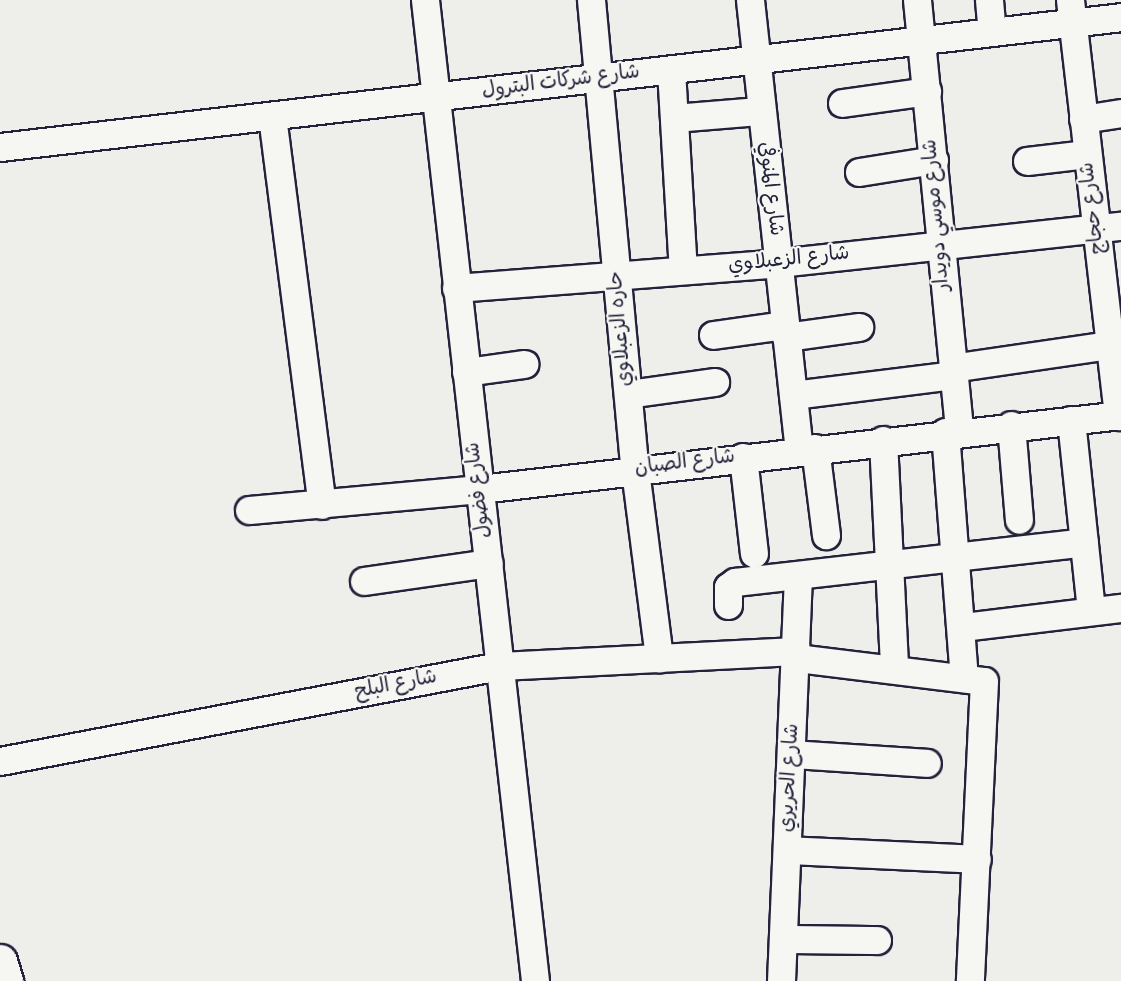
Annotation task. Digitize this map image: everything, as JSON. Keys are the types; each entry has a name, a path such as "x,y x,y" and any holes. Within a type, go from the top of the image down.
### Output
{"main road":[{"path":"0,961 6,981"}],"street":[{"name":"شارع فضول","path":"425,0 535,981"},
{"name":"حاره الزعبلاوي","path":"591,0 635,470 659,658"},
{"name":"شارع المنوفي","path":"750,0 759,111 793,395 826,535"},
{"name":"شارع موسي دويدار","path":"917,0 953,371 952,431 956,557 963,627 964,678"},
{"path":"989,0 992,32"},
{"name":"شارع شركات البترول","path":"0,147 992,32 1071,11 1121,17"},
{"name":"شارع حجاج","path":"1071,11 1088,154 1109,227 1114,357 1119,416"},
{"path":"671,70 683,270"},
{"path":"842,103 927,91"},
{"path":"674,118 759,111"},
{"path":"1083,119 1121,113"},
{"path":"272,116 322,505"},
{"path":"1028,161 1088,154"},
{"path":"859,172 934,160"},
{"name":"شارع الزعبلاوي","path":"456,288 778,263 1109,227"},
{"path":"713,335 859,327"},
{"path":"793,395 953,371 1114,357"},
{"path":"466,372 524,364"},
{"path":"628,394 716,382"},
{"name":"شارع الصبان","path":"249,510 480,489 952,431 1119,416"},
{"path":"1071,420 1091,611"},
{"path":"1011,425 1019,519"},
{"path":"883,440 891,564 894,669"},
{"path":"743,457 754,553"},
{"path":"728,605 732,584 1084,542"},
{"path":"364,581 489,563"},
{"name":"شارع الحريري","path":"781,981 797,655 798,575"},
{"path":"963,627 1121,608"},
{"name":"شارع البلح","path":"0,761 499,666 659,658 797,655 964,678"},
{"path":"964,678 986,684 970,981"},
{"path":"792,754 927,763"},
{"path":"787,850 977,859"},
{"path":"783,939 877,940"}]}
